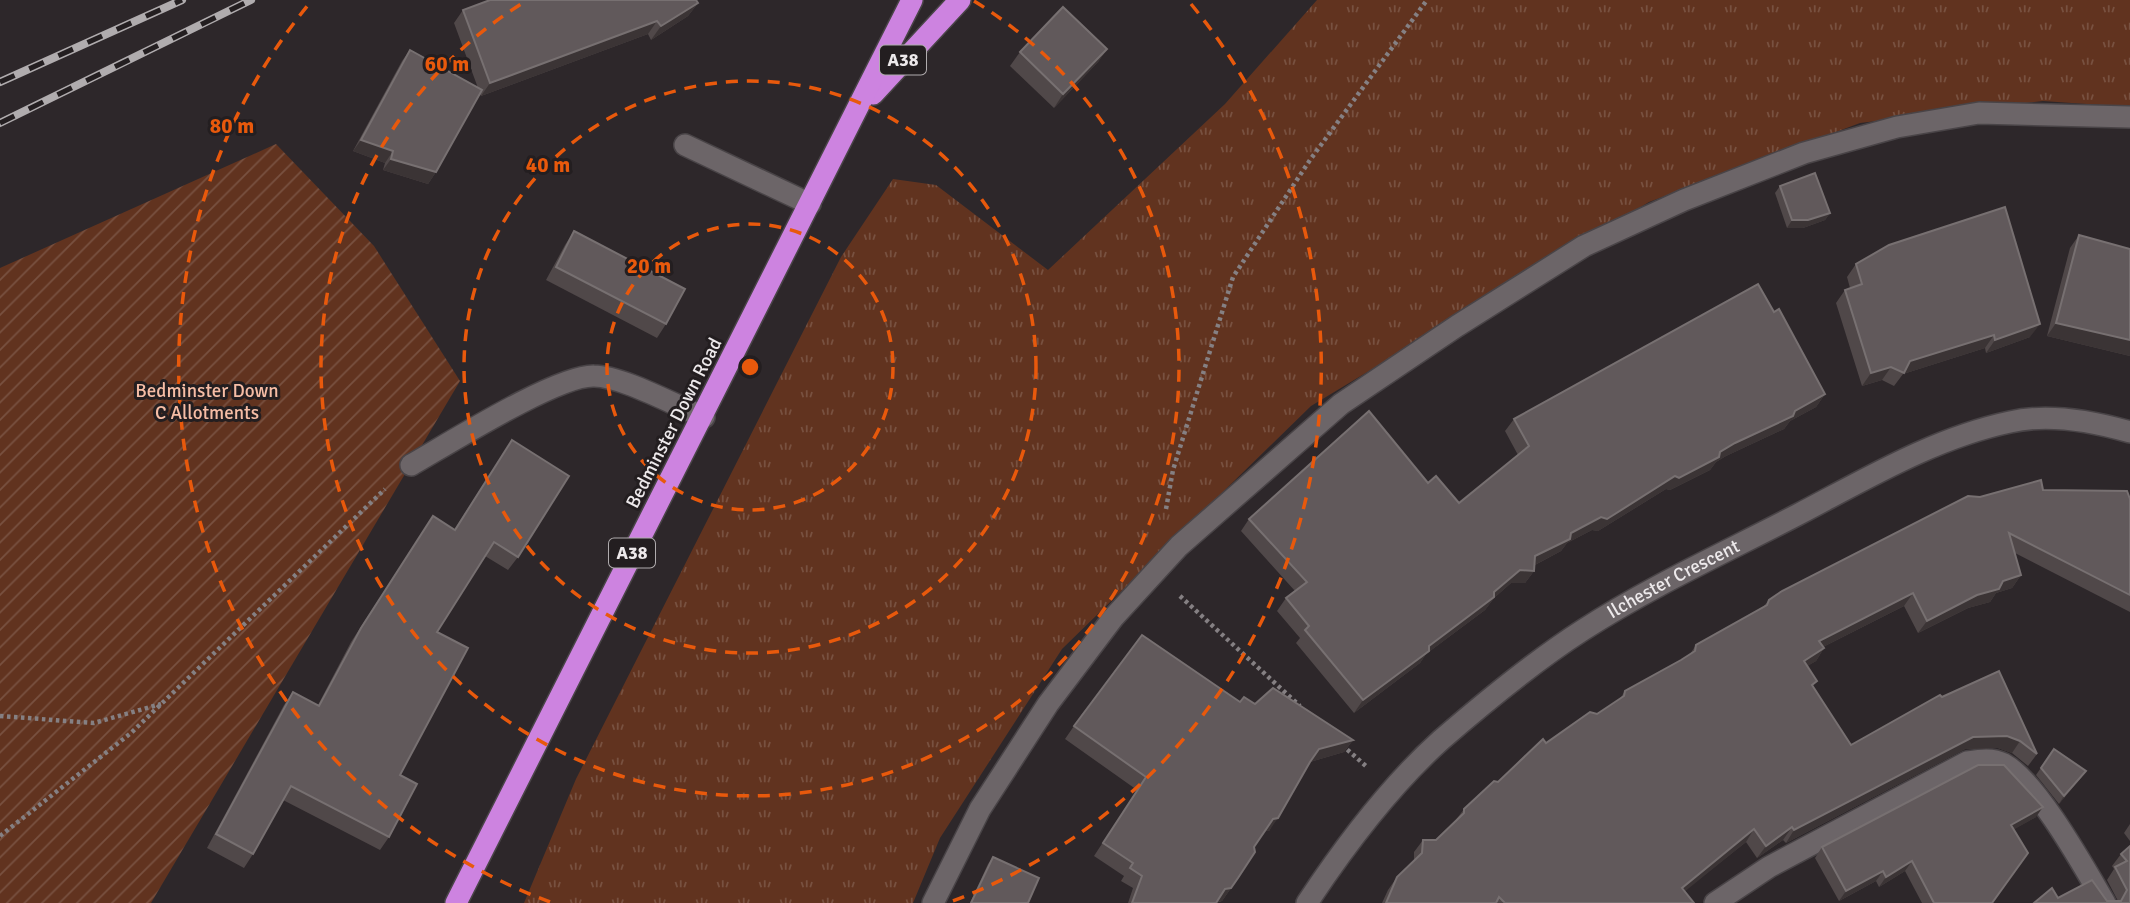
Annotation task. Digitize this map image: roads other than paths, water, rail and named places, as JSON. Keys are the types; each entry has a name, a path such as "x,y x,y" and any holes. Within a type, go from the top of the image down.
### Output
{"highway":[{"name":"Bedminster Down Road","path":"456,903 598,617 704,417 912,0"},
{"name":"A38","path":"849,122 900,62 960,0"}],"street":[{"path":"933,903 980,809 1048,704 1113,618 1154,573 1248,484 1341,404 1584,246 1684,200 1804,153 1897,127 1979,113 2130,117"},
{"path":"685,145 810,204"},
{"path":"411,464 555,386 592,376 610,378 704,417"},
{"name":"Ilchester Crescent","path":"1307,903 1334,862 1438,742 1507,685 1582,630 1903,459 1970,431 2012,421 2064,419 2130,432"},
{"path":"1715,903 1769,867 1954,768 1967,762 1990,759 2010,769 2034,795 2065,834 2105,903"}],"railway":[{"path":"0,82 182,0"},
{"path":"0,123 251,0"}],"park label":[{"name":"Bedminster Down C Allotments","path":"207,402"}]}
